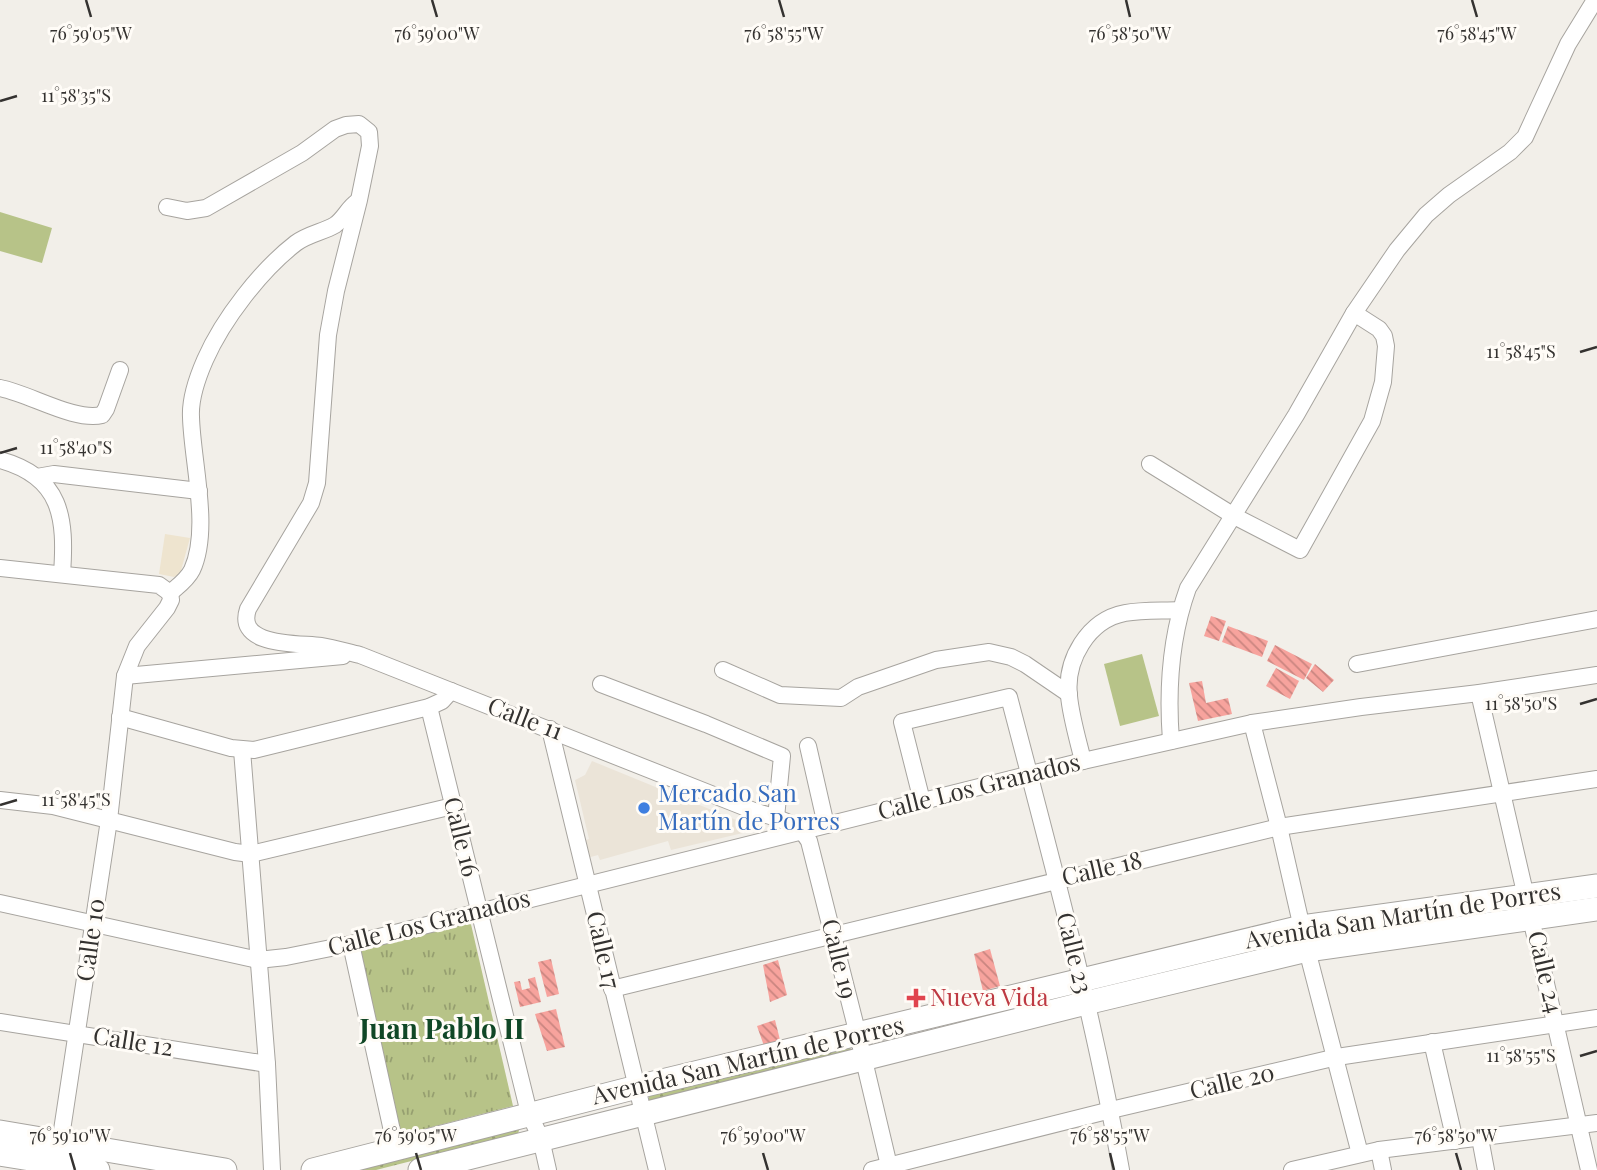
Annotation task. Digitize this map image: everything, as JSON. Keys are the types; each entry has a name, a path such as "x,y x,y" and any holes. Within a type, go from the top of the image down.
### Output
{"main road":[{"name":"Avenida San Martín de Porres","path":"420,1170 447,1167 541,1139 1086,1003 1307,950 1529,906 1597,886"},
{"name":"Avenida San Martín de Porres","path":"313,1170 529,1113 1302,927 1529,906 1597,909"},
{"path":"0,1132 59,1152 89,1169"},
{"path":"0,1154 59,1152 225,1170"}],"street":[{"path":"1171,741 1168,704 1173,643 1188,588 1296,415 1354,313 1397,250 1426,215 1449,195 1510,152 1525,137 1568,44 1595,0"},
{"path":"167,207 187,211 206,208 302,153 335,129 354,124 365,127 370,138 359,200"},
{"name":"Calle 10","path":"59,1152 109,820 125,676 137,646 167,608 171,600 170,593 184,582 197,555 199,491 191,414 204,361 220,329 244,296 296,243 334,225 359,200"},
{"name":"Calle 11","path":"359,200 328,335 317,483 311,503 248,609 246,621 253,632 266,640 324,646 360,655 792,824 803,831"},
{"path":"1150,464 1234,516 1300,550 1372,421 1383,382 1386,346 1384,336 1379,329 1354,313"},
{"path":"0,387 69,411 95,417 102,415 106,409 120,369"},
{"path":"0,460 18,465 37,477 52,492 60,512 64,534 62,574"},
{"path":"37,477 54,474 199,491"},
{"path":"0,568 159,585 170,593"},
{"path":"1083,761 1069,694 1073,662 1085,636 1101,622 1124,613 1180,610"},
{"path":"1357,664 1597,619"},
{"path":"723,670 780,695 841,698 858,687 936,660 989,652 1011,657 1025,664 1069,694"},
{"path":"125,676 360,655"},
{"name":"Calle Los Granados","path":"0,902 258,960 286,957 351,944 1083,761 1252,723 1479,694 1597,675"},
{"path":"601,684 782,756 776,818"},
{"path":"120,717 242,750 267,748 429,707 442,701 451,691"},
{"name":"Calle 24","path":"1479,694 1589,1170"},
{"name":"Calle 23","path":"922,801 902,722 1009,697 1086,1003 1111,1110 1121,1170"},
{"name":"Calle 16","path":"429,707 529,1113 541,1139 548,1170"},
{"path":"1252,723 1360,1154"},
{"name":"Calle 17","path":"550,729 657,1170"},
{"path":"808,746 826,825"},
{"path":"242,750 267,1064 272,1170"},
{"name":"Calle 18","path":"612,989 1279,827 1597,779"},
{"path":"0,800 53,806 251,854 453,806"},
{"name":"Calle 19","path":"803,831 809,841 890,1168"},
{"path":"351,944 396,1149"},
{"name":"Calle 20","path":"872,1170 890,1168 1111,1110 1337,1057 1597,1018"},
{"name":"Calle 12","path":"0,1022 267,1064"},
{"path":"1432,1042 1455,1141"},
{"path":"1292,1170 1379,1150 1597,1123"},
{"path":"1480,1138 1486,1170"},
{"path":"1379,1150 1383,1170"}],"shaded area":[{"path":"165,534 190,538 180,574 174,577 159,574"},
{"name":"Mercado San Martín de Porres","path":"592,761 746,824 747,832 671,850 668,841 600,860 598,855 587,858 583,841 589,839 575,780 585,775"}],"green space":[{"path":"0,212 52,228 42,263 0,251"},
{"path":"1142,654 1159,716 1120,726 1104,664"},
{"path":"470,920 513,1106 401,1135 357,948"},
{"path":"850,1047 852,1053 647,1101 650,1095"},
{"path":"516,1127 518,1134 376,1170 346,1170"}],"building":[{"path":"1211,616 1226,621 1219,641 1204,636"},
{"path":"1228,626 1268,641 1262,657 1222,642"},
{"path":"1275,645 1312,664 1304,680 1267,661"},
{"path":"1315,664 1334,680 1323,692 1306,678"},
{"path":"1276,668 1299,681 1290,699 1266,686"},
{"path":"1202,681 1206,703 1228,698 1232,714 1198,721 1189,683"},
{"path":"990,949 1000,986 983,991 974,954"},
{"path":"551,959 559,994 547,997 538,962"},
{"path":"778,960 787,995 770,1002 763,965"},
{"path":"535,977 541,1002 520,1007 514,982 520,981 522,990 530,988 528,979"},
{"path":"556,1009 565,1047 547,1051 535,1014"},
{"path":"775,1020 780,1040 764,1046 757,1026"}],"place":[{"name":"Mercado San Martín de Porres","path":"644,808"},
{"name":"Nueva Vida","path":"916,998"}],"district":[{"name":"Juan Pablo II","path":"442,1029"}]}
